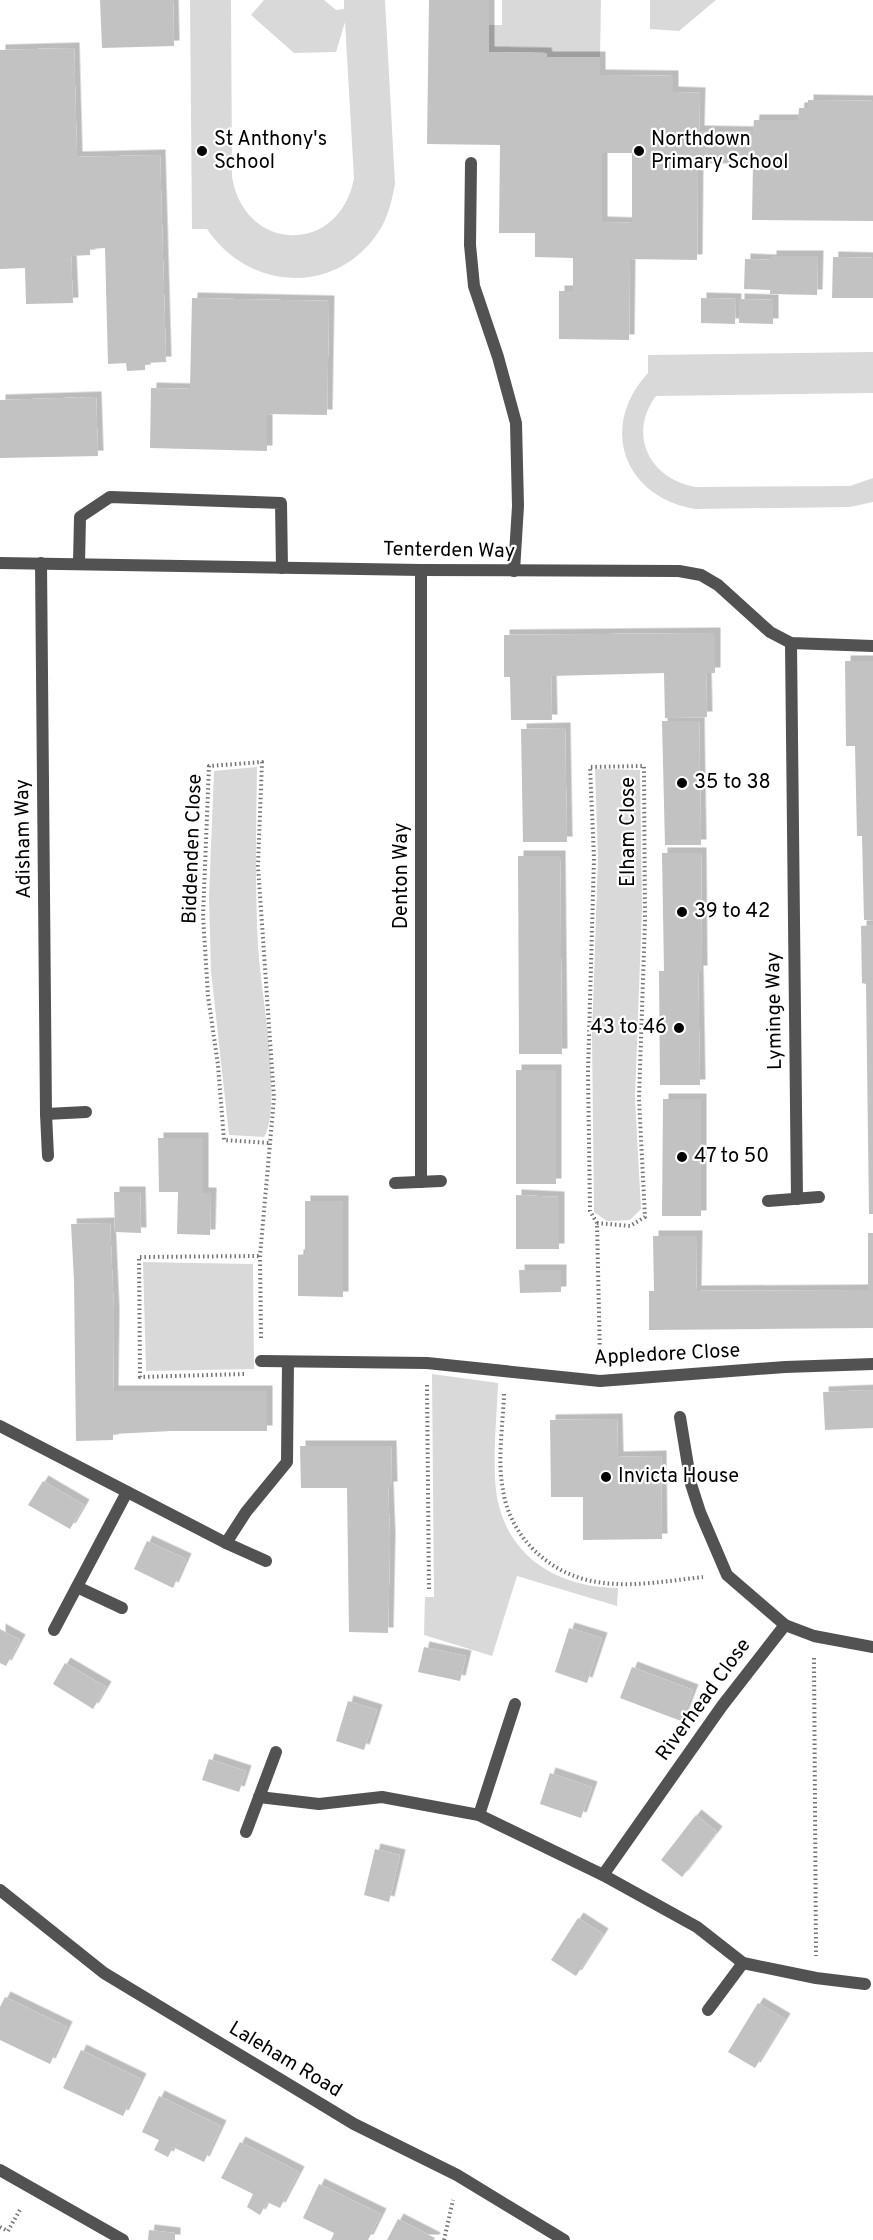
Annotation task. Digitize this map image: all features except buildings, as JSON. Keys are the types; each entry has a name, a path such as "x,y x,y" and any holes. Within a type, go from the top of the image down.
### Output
{"street":[{"path":"471,163 470,245 474,286 498,357 516,423 518,506 514,571"},
{"path":"79,564 80,517 110,497 281,503 282,568"},
{"name":"Tenterden Way","path":"0,563 422,570 679,571 701,574 718,585 770,632 791,643 873,646"},
{"name":"Adisham Way","path":"41,564 48,1156"},
{"name":"Denton Way","path":"421,1182 422,570"},
{"name":"Lyminge Way","path":"791,643 797,1199"},
{"path":"46,1114 86,1112"},
{"path":"395,1183 441,1181"},
{"path":"768,1201 819,1197"},
{"path":"226,1543 246,1512 287,1462 288,1362"},
{"name":"Appledore Close","path":"261,1368 288,1362 427,1363 600,1381 785,1367 873,1364"},
{"path":"680,1417 691,1484 700,1512 727,1575 785,1624 814,1636 873,1647"},
{"path":"0,1426 226,1543 266,1561"},
{"path":"54,1630 127,1492"},
{"path":"77,1587 122,1608"},
{"name":"Riverhead Close","path":"603,1875 722,1706 785,1624"},
{"path":"479,1815 515,1704"},
{"path":"246,1833 276,1752"},
{"path":"259,1797 319,1804 382,1797 479,1815 603,1875 697,1927 744,1963 816,1978 866,1984"},
{"name":"Laleham Road","path":"0,1890 104,1973 354,2124 457,2175 564,2240"},
{"path":"708,2010 744,1963"},
{"path":"0,2170 123,2240"}],"path":[{"name":"Biddenden Close","path":"262,762 258,866 262,944 272,1047 274,1098 270,1143 224,1140 218,1065 208,996 203,916 209,766 262,762"},
{"name":"Elham Close","path":"597,1223 630,1226 645,1217 639,1099 645,920 644,766 590,767 594,858 588,1096 590,1211 597,1223 600,1381"},
{"path":"261,1256 139,1257 140,1377 261,1368 261,1256 270,1143"},
{"path":"427,1363 429,1591"},
{"path":"505,1371 502,1489 515,1525 525,1541 539,1555 556,1568 576,1577 596,1582 659,1584 727,1575"},
{"path":"814,1636 816,1978"},
{"path":"444,2240 457,2175"},
{"path":"0,2227 8,2231 32,2187"}],"shaded area":[{"path":"190,0 231,0 232,177 240,202 255,220 273,231 293,235 313,232 331,221 345,203 354,178 345,22 336,52 294,53 251,15 264,0 324,0 336,10 344,9 344,0 385,0 395,184 388,212 381,228 364,250 343,266 319,275 295,278 270,275 247,265 225,250 207,229 192,229"},
{"path":"502,0 601,0 600,57 547,57 546,53 489,52 489,25 502,25"},
{"path":"650,0 716,0 679,31 650,29"},
{"path":"873,352 873,393 656,396 648,411 644,426 644,440 655,465 666,475 696,487 850,486 873,478 873,502 850,507 695,509 671,502 651,490 636,475 626,457 622,437 624,415 633,394 648,373 648,355"},
{"path":"257,767 258,946 271,1074 269,1122 264,1137 229,1135 211,971 209,897 214,771"},
{"path":"595,769 640,770 642,908 635,1098 641,1209 630,1220 607,1221 594,1212 592,1035 598,858"},
{"path":"143,1262 253,1264 254,1369 146,1371"},
{"path":"432,1374 498,1383 495,1443 496,1489 505,1522 514,1540 527,1555 558,1576 597,1587 618,1588 617,1606 517,1576 492,1656 424,1635 425,1597 434,1597"}],"place":[{"name":"St Anthony's School","path":"202,151"},
{"name":"Northdown Primary School","path":"639,151"},
{"name":"35 to 38","path":"682,783"},
{"name":"39 to 42","path":"682,912"},
{"name":"43 to 46","path":"679,1028"},
{"name":"47 to 50","path":"682,1157"},
{"name":"Invicta House","path":"606,1477"}]}
